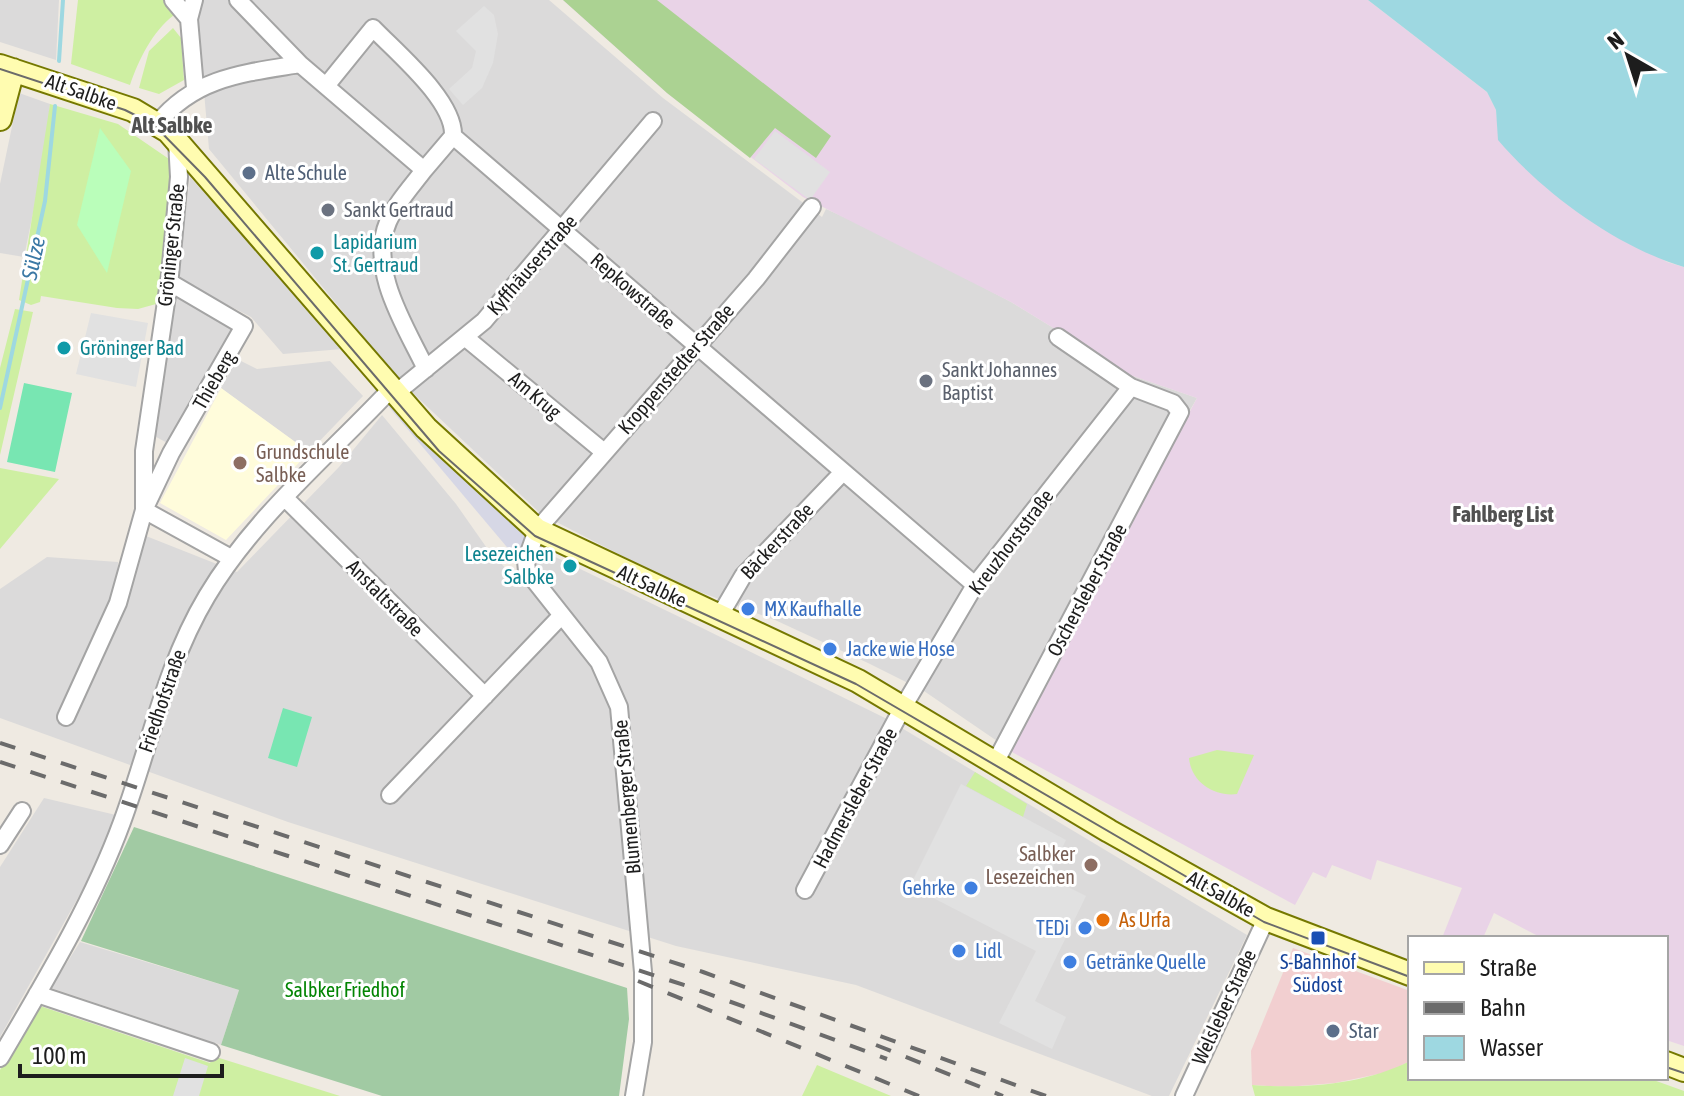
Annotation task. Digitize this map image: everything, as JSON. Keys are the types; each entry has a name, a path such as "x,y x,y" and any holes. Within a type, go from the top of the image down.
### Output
{"main road":[{"path":"0,119 7,68"},
{"name":"Alt Salbke","path":"7,68 113,103 158,123 177,140 449,453 537,530 904,706 995,763 1266,919 1408,973"}],"street":[{"path":"173,0 189,19"},
{"path":"194,0 189,19 195,88"},
{"path":"238,0 300,64 424,170"},
{"name":"Repkowstraße","path":"326,86 373,28 436,95 453,125 453,136 975,585"},
{"path":"158,123 172,106 195,88 233,75 300,64"},
{"name":"Kyffhäuserstraße","path":"393,391 466,338 563,230 653,121"},
{"path":"426,369 389,289 383,250 388,222 424,170 453,136"},
{"name":"Gröninger Straße","path":"66,717 118,603 144,510 145,443 169,282 179,177 177,140"},
{"name":"Kroppenstedter Straße","path":"537,530 697,347 812,207"},
{"name":"Thieberg","path":"144,510 167,460 244,326 169,282"},
{"path":"1058,337 1131,387"},
{"name":"Am Krug","path":"466,338 604,452"},
{"name":"Oschersleber Straße","path":"995,763 1178,418 1180,411 1176,405 1131,387"},
{"name":"Kreuzhorststraße","path":"904,706 975,585 1131,387"},
{"name":"Friedhofstraße","path":"0,1058 37,994 121,825 184,639 231,558 393,391"},
{"name":"Bäckerstraße","path":"719,617 743,576 843,472"},
{"name":"Anstaltstraße","path":"286,499 485,696"},
{"path":"144,510 231,558"},
{"name":"Blumenberger Straße","path":"537,530 526,570 605,672 620,715 643,972 643,1042 634,1096"},
{"path":"390,795 562,615"},
{"name":"Hadmersleber Straße","path":"805,890 904,706"},
{"path":"0,845 22,811"},
{"name":"Welsleber Straße","path":"1184,1096 1266,919"},
{"path":"37,994 211,1052"}],"shaded area":[{"path":"0,0 59,0 56,60 0,42"},
{"path":"196,0 549,0 663,98 822,217 826,209 884,235 1011,302 1130,375 1197,398 1000,743 924,691 868,663 775,620 671,581 541,514 400,381 209,149"},
{"path":"563,0 1368,0 1487,92 1496,110 1499,140 1553,193 1667,262 1684,267 1684,1046 1668,1041 1668,936 1538,936 1494,913 1484,936 1443,936 1462,888 1377,860 1371,880 1332,865 1326,878 1313,872 1295,905 1010,751 1197,398 1130,375 1011,302 803,197 667,93"},
{"path":"484,6 494,15 498,34 493,63 482,88 463,105 449,89 472,68 476,51 456,31"},
{"path":"19,93 50,104 46,150 24,257 0,253 0,184"},
{"path":"775,131 830,172 810,200 754,159"},
{"path":"190,177 342,349 283,354 251,317 177,279"},
{"path":"176,294 236,327 171,445 149,433"},
{"path":"91,313 148,323 136,387 76,374"},
{"path":"237,359 257,369 330,361 363,396 309,452 221,388"},
{"name":"Grundschule Salbke","path":"221,388 309,452 226,540 160,503"},
{"path":"391,389 537,530 527,571 389,407"},
{"path":"382,415 456,504 489,551 518,581 543,551 692,623 885,718 1247,935 1169,1096 1152,1096 856,985 676,946 288,822 0,718 0,589 47,557 118,562 117,585 57,721 69,726 129,594 146,536 237,572 339,467"},
{"path":"961,784 1066,840 1048,877 1086,896 1035,1001 1066,1017 1052,1049 999,1023 1036,951 910,886"},
{"path":"44,798 116,815 98,862 0,1037 0,867"},
{"path":"80,942 239,990 221,1045 51,988"},
{"path":"1293,948 1408,990 1408,1062 1388,1072 1335,1083 1286,1087 1252,1085 1251,1051"},
{"path":"185,1058 208,1066 199,1096 173,1096"}],"green space":[{"path":"78,0 165,0 174,15 159,29 147,47 130,85 71,64"},
{"path":"563,0 657,0 831,136 816,158 775,128 750,158 667,93"},
{"path":"173,28 181,38 184,80 159,94 139,88 149,51"},
{"path":"50,104 118,124 169,159 171,213 156,304 138,309 41,296 40,302 31,305 19,300"},
{"path":"100,128 131,171 107,273 77,225"},
{"path":"15,309 33,312 0,455 0,368"},
{"path":"24,383 72,393 55,472 7,462"},
{"path":"0,468 59,479 0,549"},
{"path":"283,708 312,717 297,767 268,758"},
{"path":"1217,750 1254,755 1237,794 1212,790 1194,774 1189,758"},
{"path":"975,772 1027,804 1023,817 966,786"},
{"name":"Salbker Friedhof","path":"134,827 627,988 629,1019 619,1096 382,1096 221,1045 239,990 81,941"},
{"path":"40,1006 210,1063 213,1056 340,1096 0,1096 0,1070"},
{"path":"1408,1062 1408,1080 1654,1080 1684,1091 1684,1096 1255,1096 1252,1085 1332,1084"},
{"path":"817,1065 891,1096 802,1096"}],"water":[{"path":"1368,0 1684,0 1684,267 1633,246 1559,198 1498,140 1496,110 1487,92"}],"waterway":[{"name":"Sülze","path":"59,61 63,0"},
{"name":"Sülze","path":"0,408 45,201 55,106"}],"tram line":[{"path":"0,69 125,110 153,124 205,177 439,451 535,536 856,684 1264,922 1408,976"},
{"path":"1668,1068 1684,1073"}],"railway":[{"path":"0,743 703,972 1046,1096"},
{"path":"0,762 690,987 887,1059"},
{"path":"638,981 919,1096"},
{"path":"876,1045 1003,1096"}],"place":[{"name":"Alte Schule","path":"249,173"},
{"name":"Sankt Gertraud","path":"328,210"},
{"name":"Lapidarium St. Gertraud","path":"317,253"},
{"name":"Gröninger Bad","path":"64,348"},
{"name":"Sankt Johannes Baptist","path":"926,381"},
{"name":"Grundschule Salbke","path":"240,463"},
{"name":"Lesezeichen Salbke","path":"570,566"},
{"name":"MX Kaufhalle","path":"748,609"},
{"name":"Jacke wie Hose","path":"830,649"},
{"name":"Salbker Lesezeichen","path":"1091,865"},
{"name":"Gehrke","path":"971,888"},
{"name":"As Urfa","path":"1103,920"},
{"name":"TEDi","path":"1085,928"},
{"name":"S-Bahnhof Südost","path":"1318,938"},
{"name":"Lidl","path":"959,951"},
{"name":"Getränke Quelle","path":"1070,962"},
{"name":"Star","path":"1333,1031"}],"district":[{"name":"Alt Salbke","path":"172,125"},
{"name":"Fahlberg List","path":"1503,514"}]}
